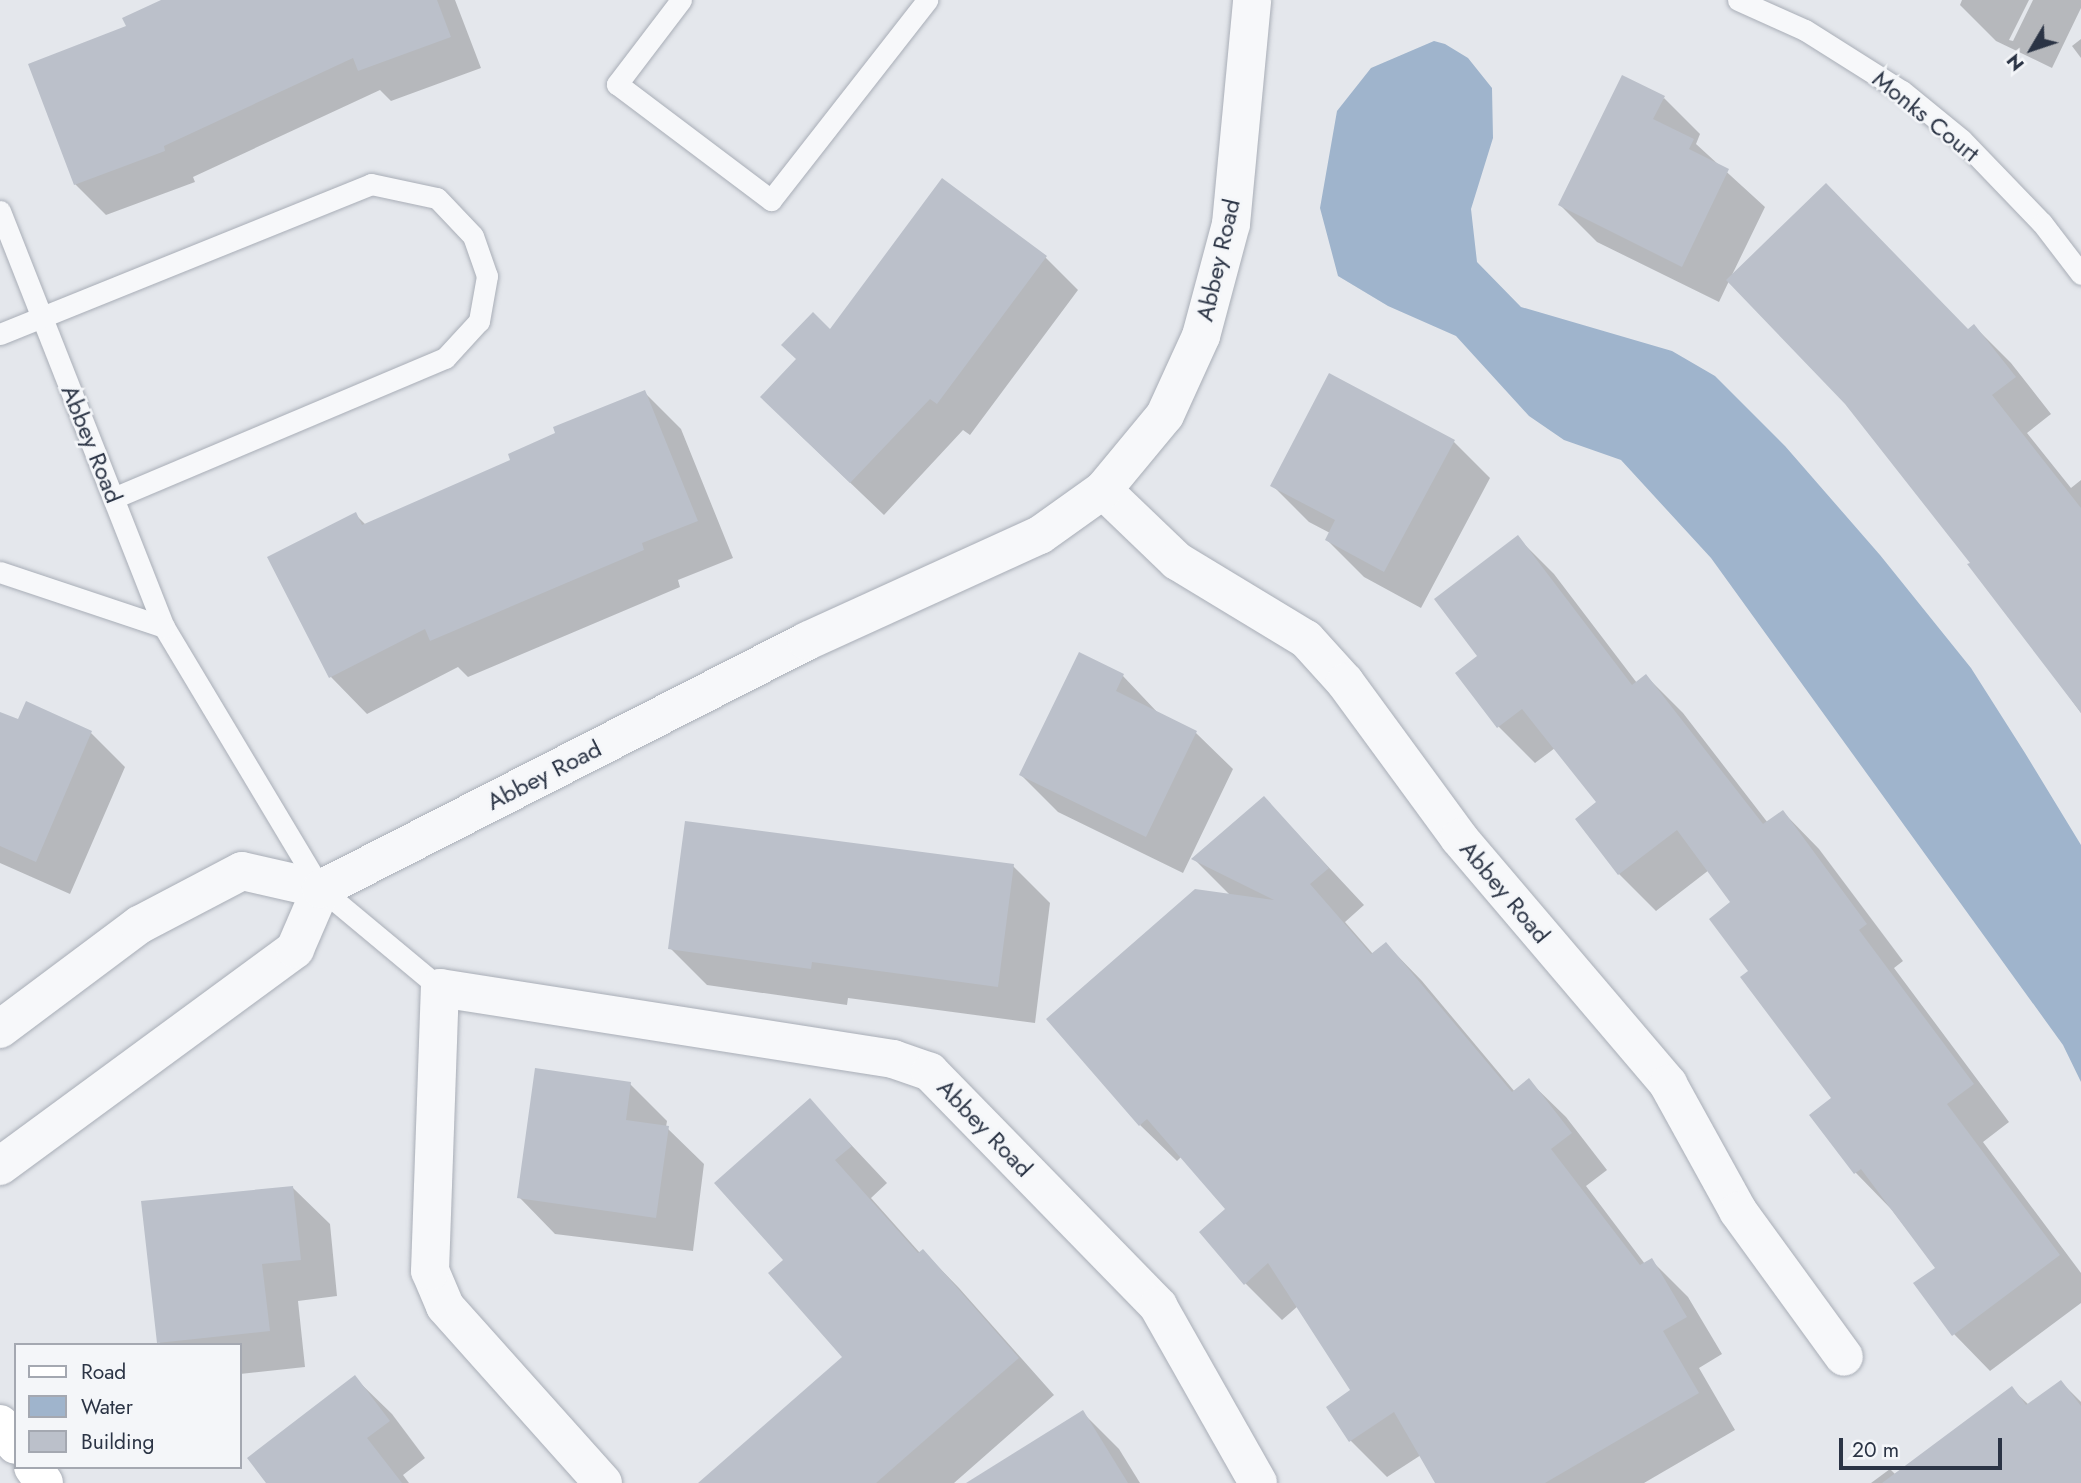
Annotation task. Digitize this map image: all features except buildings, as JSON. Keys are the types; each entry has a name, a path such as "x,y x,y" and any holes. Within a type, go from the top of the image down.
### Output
{"main road":[{"path":"0,1424 14,1442"}],"street":[{"name":"Abbey Road","path":"0,1029 139,925 242,871 321,889 807,640 1040,535 1103,490 1165,415 1201,336 1231,224 1252,0"},
{"name":"Abbey Road","path":"1103,490 1177,561 1306,639 1345,682 1459,838 1668,1084 1738,1211 1844,1357"},
{"path":"0,1166 295,949 321,889"},
{"name":"Abbey Road","path":"440,988 893,1059 930,1072 1157,1306 1258,1483"},
{"path":"440,988 430,1271 445,1306 603,1483"}],"lane":[{"path":"681,0 617,85 771,200 927,0"},
{"name":"Monks Court","path":"1738,0 1805,30 1902,91 1971,149 2042,223 2081,274"},
{"path":"0,334 371,184 437,198 474,236 486,276 479,321 445,358 114,498"},
{"name":"Abbey Road","path":"0,211 164,627 321,889 440,988"},
{"path":"0,572 164,627"}],"water":[{"path":"1434,41 1445,44 1468,58 1492,88 1493,138 1471,209 1477,262 1521,307 1672,351 1715,376 1785,446 1880,555 1971,668 2025,753 2081,845 2081,1082 2063,1045 1711,558 1621,460 1564,440 1529,416 1456,336 1388,306 1338,276 1320,208 1337,111 1371,68"}]}
